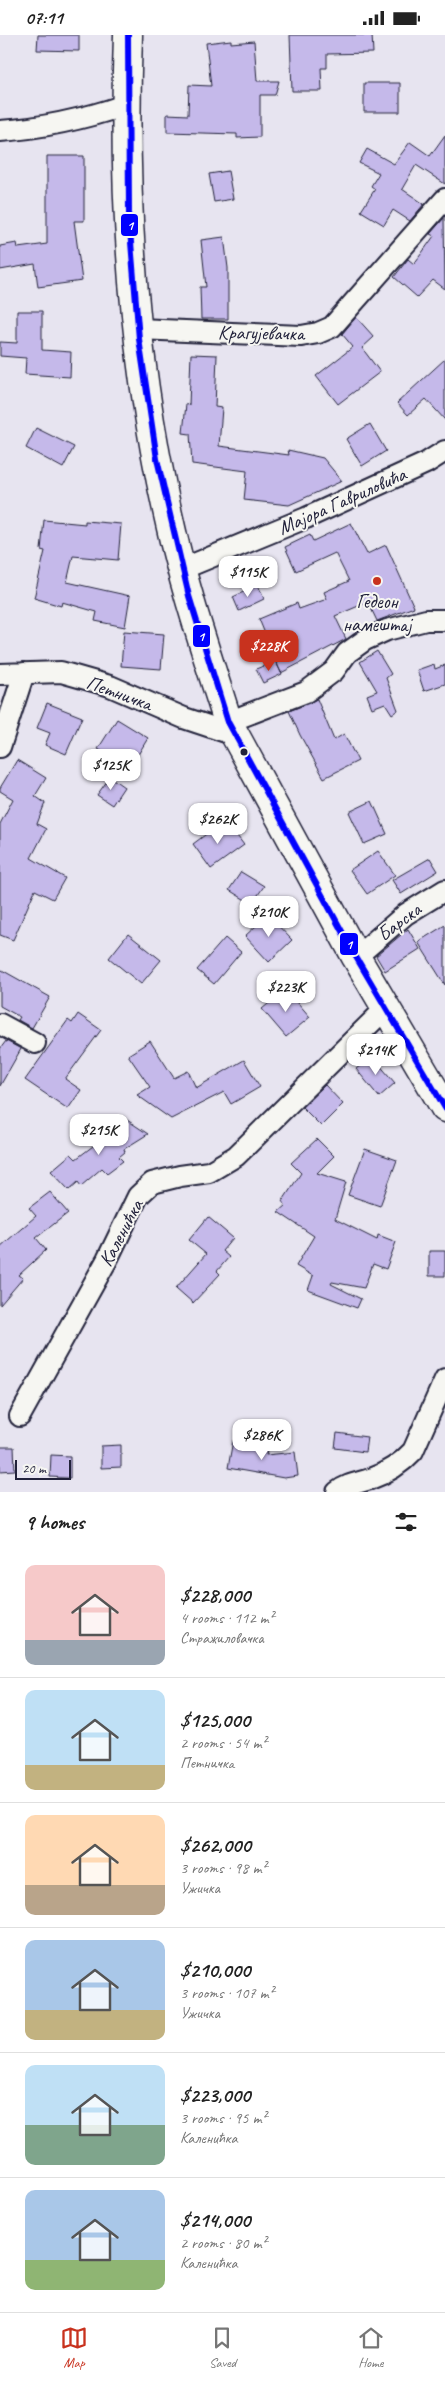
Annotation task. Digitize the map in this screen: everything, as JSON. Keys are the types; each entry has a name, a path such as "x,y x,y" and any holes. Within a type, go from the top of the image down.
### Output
{"main road":[{"path":"128,35 125,105 129,236 138,329 162,485 182,569 231,729 385,1009 445,1109"}],"street":[{"path":"0,131 34,129 81,120 125,105"},
{"name":"Крагујевачка","path":"138,329 301,336 326,330 332,327 445,199"},
{"name":"Мајора Гавриловића","path":"182,569 306,518 426,463 445,451"},
{"path":"231,729 306,692 334,671 347,653 365,640 387,630 426,620 445,620"},
{"name":"Петничка","path":"0,674 61,672 110,686 184,718 231,729"},
{"path":"0,747 24,673"},
{"name":"Барска","path":"356,957 406,913 445,890"},
{"name":"Каленићка","path":"20,1416 107,1260 138,1196 152,1183 180,1175 209,1172 236,1156 385,1009"},
{"path":"0,1024 35,1043"},
{"path":"337,1492 347,1485 394,1469 406,1459 413,1451 445,1379"}],"building":[{"path":"38,35 79,35 79,51 37,50"},
{"path":"290,35 372,35 373,53 327,54 327,68 321,68 322,91 292,91"},
{"path":"231,40 231,43 254,41 257,81 279,81 275,95 260,95 260,137 237,138 237,134 167,132 167,114 188,115 189,85 211,86 206,43"},
{"path":"364,83 400,83 400,112 364,112"},
{"path":"445,135 445,184 416,165 402,189 424,204 410,221 393,210 384,225 361,211 375,189 371,186 379,173 359,163 367,149 394,164 410,142 430,156"},
{"path":"47,156 84,156 84,221 74,221 82,281 38,287 35,264 0,270 0,246 17,243 18,248 47,244"},
{"path":"228,171 233,199 214,202 209,174"},
{"path":"444,218 445,289 433,280 417,297 394,277 408,259 414,264 434,236 430,234"},
{"path":"224,237 228,268 228,319 201,319 200,287 206,287 201,240"},
{"path":"17,311 42,311 42,350 71,352 70,377 25,374 26,358 0,356 0,342 17,343"},
{"path":"356,317 374,337 362,348 380,372 338,404 316,376 353,347 342,334"},
{"path":"191,354 217,355 215,407 222,408 219,446 289,455 288,450 323,458 342,481 289,505 244,500 247,471 192,464 190,434 183,433 186,404 189,405"},
{"path":"445,359 445,420 426,399 408,415 397,403"},
{"path":"370,424 386,451 362,466 346,439"},
{"path":"36,428 74,447 63,468 26,448"},
{"path":"44,520 85,524 85,521 121,524 118,560 73,556 67,582 130,596 125,627 95,621 97,612 62,602 61,606 34,598 45,551 41,550"},
{"path":"351,523 367,554 386,545 414,607 377,621 368,602 335,616 346,639 281,673 259,619 297,603 299,609 327,599 324,592 349,581 335,553 296,571 285,547 310,535 313,541"},
{"path":"258,585 264,599 239,611 233,597"},
{"path":"124,631 164,634 161,669 121,666"},
{"path":"377,651 391,674 386,678 398,710 392,714 385,703 372,708 367,695 377,691 360,662"},
{"path":"275,661 282,674 263,683 256,669"},
{"path":"434,664 435,669 445,665 445,684 424,691 417,670"},
{"path":"317,699 334,740 344,734 358,761 324,778 289,711"},
{"path":"47,703 82,717 66,754 45,745 50,733 37,728"},
{"path":"117,719 148,738 130,768 98,749"},
{"path":"17,760 46,778 35,796 45,803 37,824 46,829 31,858 65,878 53,899 35,890 13,940 0,935 0,824 13,799 0,791 0,788"},
{"path":"110,777 124,787 112,805 97,795"},
{"path":"372,801 387,834 364,844 349,812"},
{"path":"225,820 244,845 211,869 193,844"},
{"path":"378,851 395,875 367,894 350,870"},
{"path":"430,858 438,871 401,894 392,880"},
{"path":"241,872 264,886 252,904 229,890"},
{"path":"268,915 292,940 269,962 245,936"},
{"path":"445,925 445,985 418,942"},
{"path":"408,929 420,949 385,971 376,956"},
{"path":"128,934 161,960 141,984 109,958"},
{"path":"225,938 241,952 214,984 197,970"},
{"path":"0,969 50,997 32,1028 18,1020 20,1017 0,1006"},
{"path":"286,989 310,1017 286,1037 262,1009"},
{"path":"78,1014 101,1030 65,1079 81,1090 68,1109 25,1080 68,1020 72,1023"},
{"path":"6,1041 21,1049 0,1086 0,1049"},
{"path":"150,1041 174,1078 188,1071 196,1088 244,1060 260,1087 231,1104 224,1092 171,1119 137,1095 150,1087 128,1055"},
{"path":"372,1056 395,1083 379,1097 356,1069"},
{"path":"325,1085 343,1104 321,1126 302,1107"},
{"path":"127,1120 148,1134 124,1149 125,1152 119,1157 123,1161 107,1173 102,1168 81,1186 78,1182 69,1190 51,1171 71,1154 76,1159"},
{"path":"317,1139 334,1156 317,1173 346,1182 335,1219 377,1240 378,1235 396,1242 386,1269 373,1264 364,1288 332,1282 331,1284 361,1299 357,1308 308,1290 313,1276 296,1266 314,1236 278,1212 286,1205 282,1202 301,1173 291,1163"},
{"path":"365,1149 397,1160 380,1206 348,1195"},
{"path":"50,1192 68,1213 36,1238 46,1250 19,1275 23,1278 0,1305 0,1247 36,1216 29,1208"},
{"path":"208,1217 233,1238 222,1251 229,1257 217,1271 220,1274 193,1303 176,1288 206,1254 189,1240"},
{"path":"429,1251 445,1251 445,1276 429,1276"},
{"path":"337,1433 367,1437 365,1452 335,1448"},
{"path":"233,1440 268,1446 266,1455 295,1452 298,1476 284,1478 228,1468"},
{"path":"121,1445 121,1467 101,1468 101,1446"},
{"path":"0,1447 14,1447 15,1470 0,1471"},
{"path":"51,1455 70,1456 70,1478 50,1477"}],"transit line":[{"name":"1","path":"128,35 129,218 139,339 157,459 189,596 228,722 356,957 445,1108"}],"place":[{"name":"Гедеон намештај","path":"377,581"}]}
